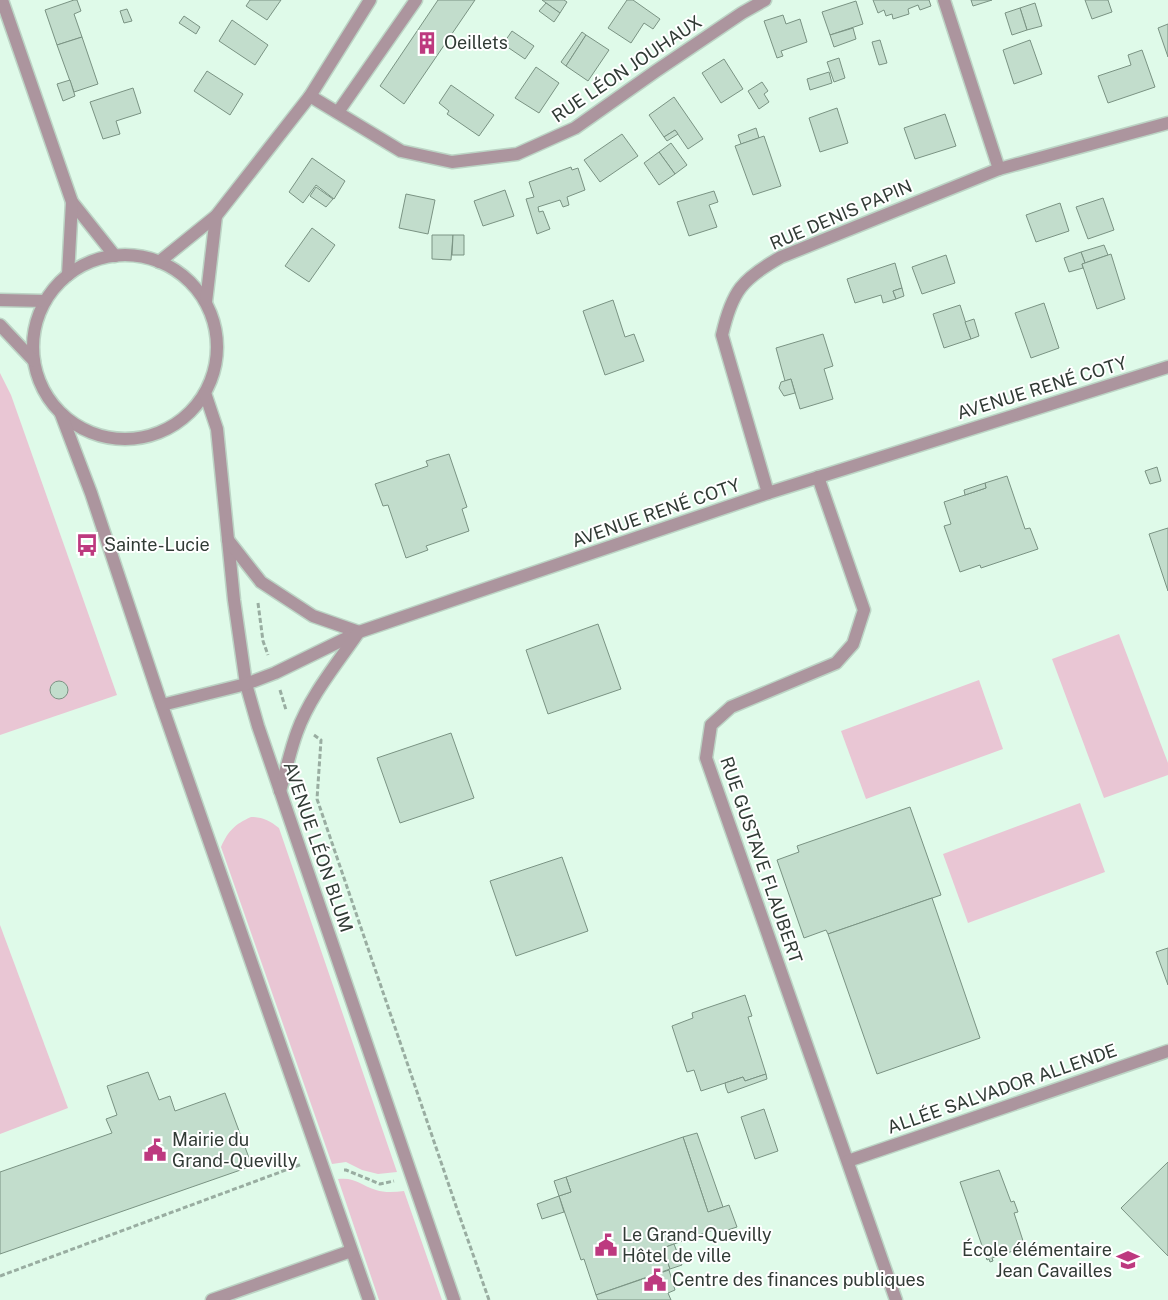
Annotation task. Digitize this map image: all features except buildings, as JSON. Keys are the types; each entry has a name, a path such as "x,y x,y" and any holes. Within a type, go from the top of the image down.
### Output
{"street":[{"path":"2,0 72,202 115,256"},
{"path":"338,112 416,0"},
{"name":"RUE LÉON JOUHAUX","path":"310,96 401,151 452,162 516,154 575,128 742,13 765,0"},
{"path":"944,0 999,169"},
{"path":"159,262 216,216 310,96 366,2"},
{"name":"RUE DENIS PAPIN","path":"768,493 722,335 728,309 738,290 756,272 781,257 999,169 1168,123"},
{"path":"68,275 72,202"},
{"path":"206,302 216,216"},
{"path":"61,414 84,430 110,438 138,438 165,430 188,415 205,393 214,371 217,348 214,324 206,302 191,284 171,267 147,258 122,255 96,259 76,269 58,283 45,301 38,315 34,330 32,346 34,361 43,390 61,414 94,501 162,706 368,1300"},
{"path":"0,300 45,301"},
{"path":"0,325 34,361"},
{"name":"AVENUE RENÉ COTY","path":"162,706 246,684 275,673 359,632 768,493 1168,367"},
{"name":"AVENUE LÉON BLUM","path":"205,393 217,429 234,600 246,684 258,726 454,1300"},
{"name":"RUE GUSTAVE FLAUBERT","path":"818,477 864,610 853,644 836,663 731,707 711,725 706,758 896,1300"},
{"path":"228,540 261,582 312,616 359,632 319,688 300,724 280,791"},
{"name":"ALLÉE SALVADOR ALLENDE","path":"848,1161 1168,1050"},
{"path":"212,1300 351,1251"}],"path":[{"path":"261,582 257,591 263,641 287,713 320,740 316,799 490,1300"},
{"path":"0,1276 305,1163"},
{"path":"325,1175 346,1170 380,1184 412,1176"}],"shaded area":[{"path":"0,373 11,395 117,695 0,735"},
{"path":"1119,634 1168,763 1168,775 1104,798 1052,659"},
{"path":"979,680 1003,749 866,799 841,731"},
{"path":"1080,803 1105,872 968,923 943,854"},
{"path":"251,817 266,820 279,828 397,1172 378,1174 362,1170 346,1162 332,1164 221,847 233,829"},
{"path":"0,925 68,1108 0,1134"},
{"path":"338,1179 354,1180 379,1191 404,1191 442,1300 379,1300"}],"place":[{"name":"Oeillets","path":"427,43"},
{"name":"Sainte-Lucie","path":"87,545"},
{"name":"Mairie du Grand-Quevilly","path":"155,1150"},
{"name":"Le Grand-Quevilly Hôtel de ville","path":"606,1245"},
{"name":"École élémentaire Jean Cavailles","path":"1128,1260"},
{"name":"Centre des finances publiques","path":"655,1280"}]}
